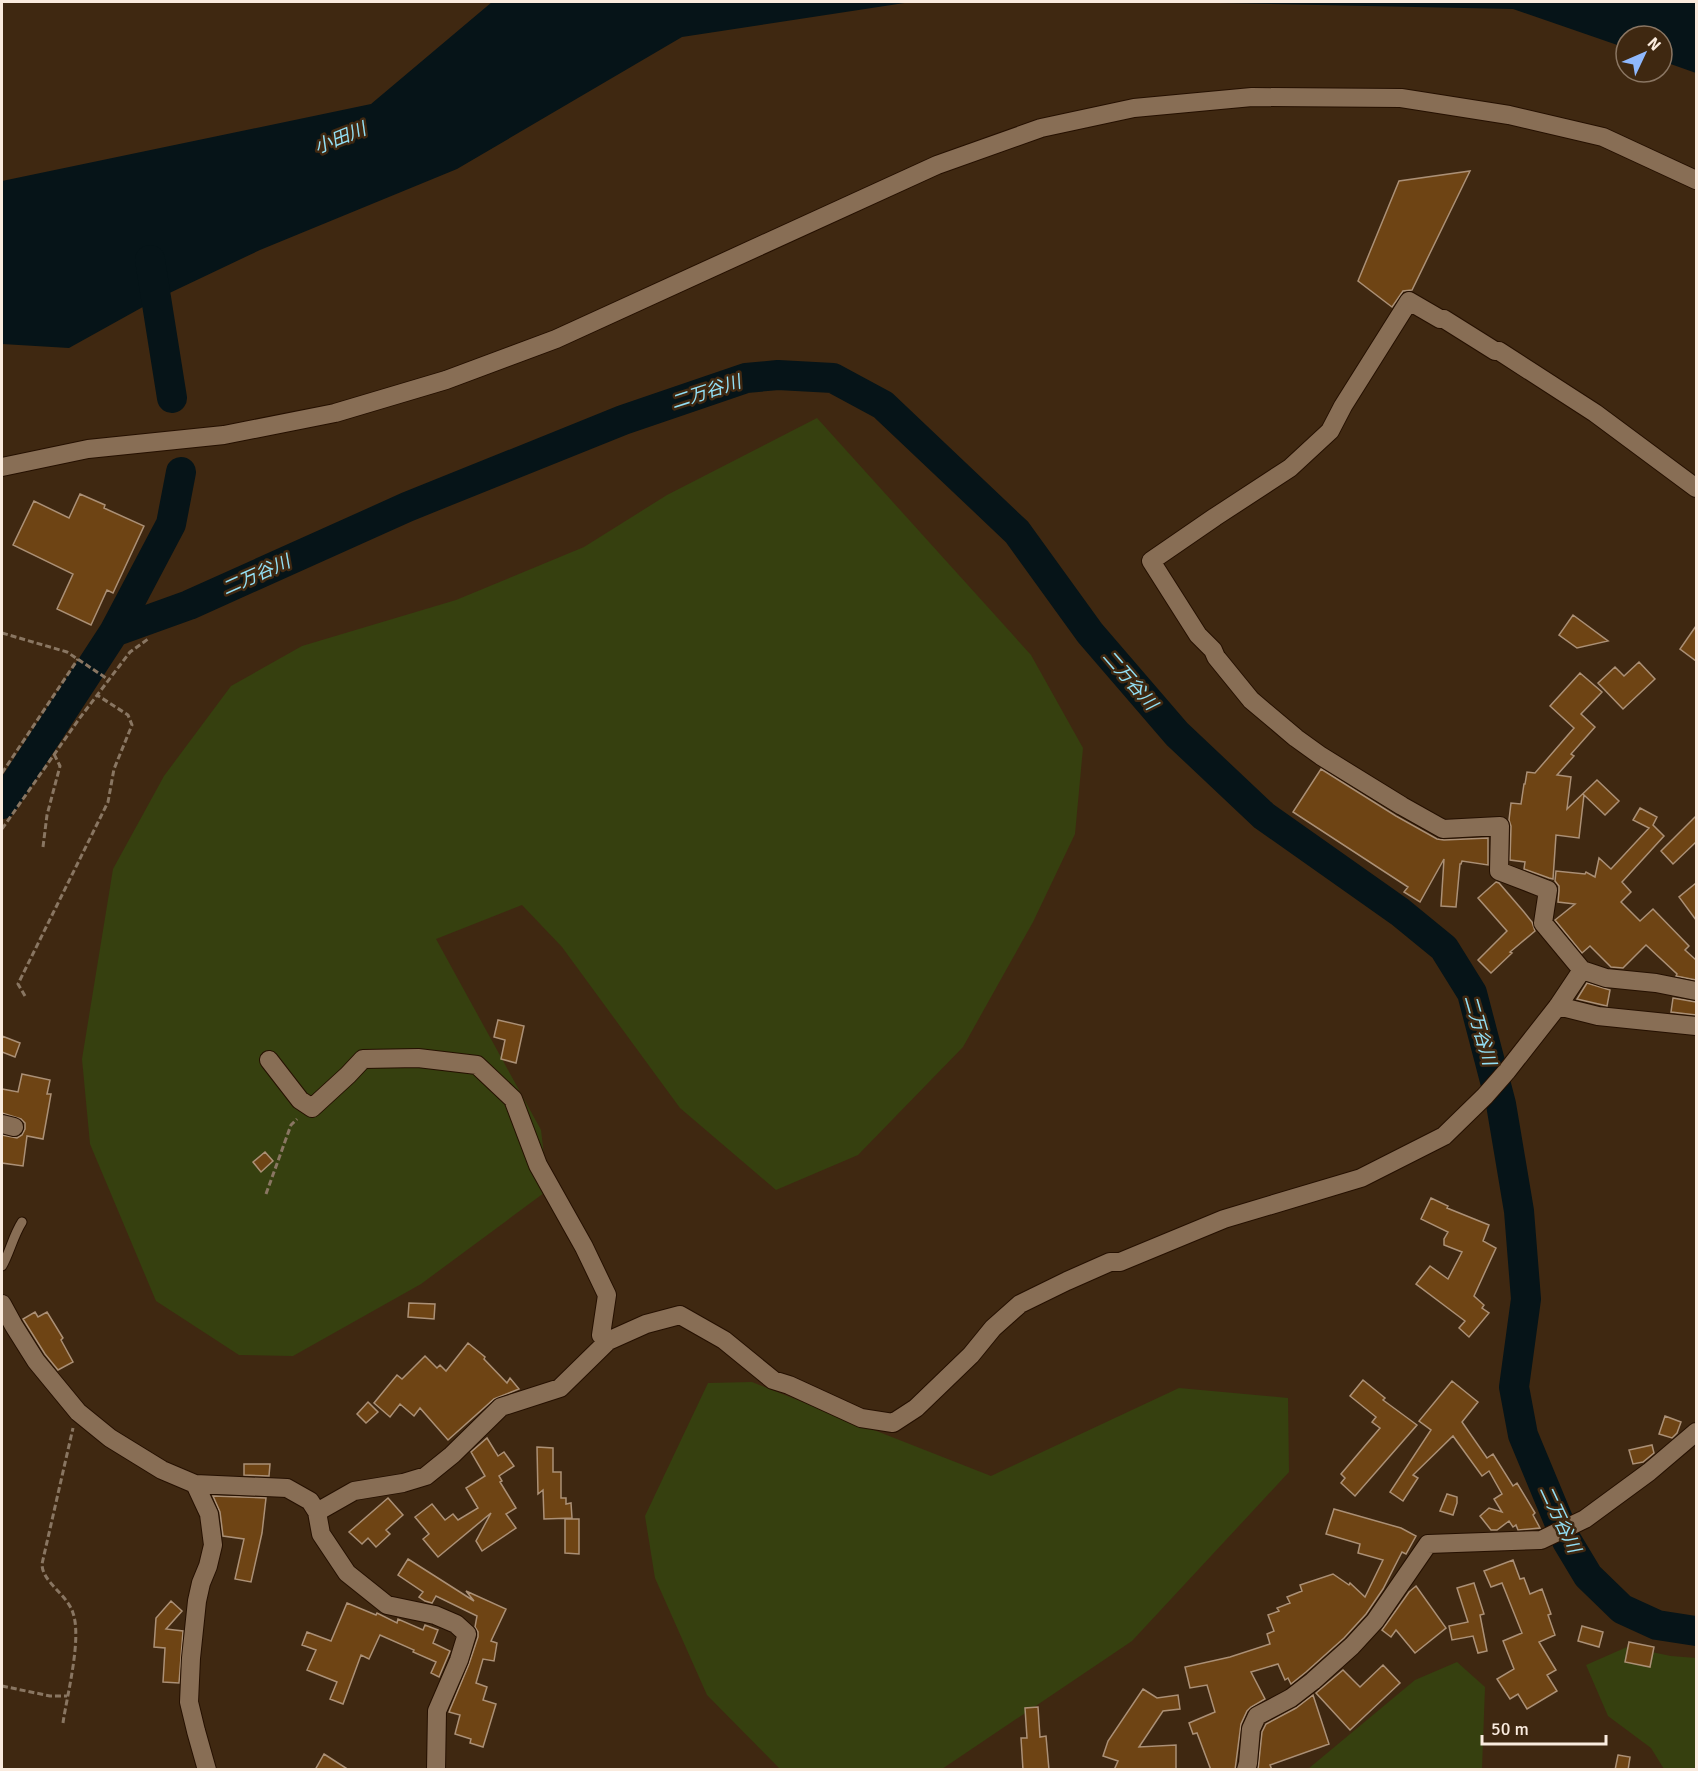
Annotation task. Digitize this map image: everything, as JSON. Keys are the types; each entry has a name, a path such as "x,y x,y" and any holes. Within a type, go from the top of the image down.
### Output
{"street":[{"path":"2,467 88,449 235,433 335,413 446,380 556,339 938,165 1041,128 1134,108 1252,97 1401,98 1509,115 1603,136 1696,180"},
{"path":"1696,488 1595,413 1499,351 1494,351 1444,319 1440,319 1409,301 1343,406 1330,431 1290,468 1151,561 1198,635 1251,700 1296,738 1368,785 1443,829 1500,825 1499,871 1548,890 1543,923 1582,969 1606,978 1656,983 1696,991"},
{"path":"317,1512 354,1491 403,1483 426,1476 452,1455 501,1407 560,1388 608,1341 646,1324 680,1315 724,1340 773,1380 789,1384 861,1418 893,1422 916,1408 971,1355 993,1328 1020,1304 1110,1262 1120,1262 1224,1218 1361,1178 1444,1136 1508,1071 1558,1006 1582,969"},
{"path":"1558,1006 1598,1016 1696,1026"},
{"path":"269,1060 300,1100 312,1108 348,1076 363,1059 418,1058 477,1065 513,1099 538,1165 594,1266 607,1296 601,1335 608,1341"},
{"path":"2,1304 36,1361 78,1412 110,1438 154,1466 195,1484 286,1488 310,1501 317,1512 321,1534 347,1573 369,1592 387,1605 435,1616 456,1624 467,1634 459,1660 437,1711 436,1770"},
{"path":"1246,1770 1251,1729 1257,1716 1291,1698 1352,1646 1375,1621 1428,1544 1540,1540 1585,1520 1649,1472 1696,1432"},
{"path":"195,1484 209,1514 213,1545 197,1601 189,1702 207,1770"}],"lane":[{"path":"2,1266 22,1222"}],"path":[{"path":"2,633 67,652 109,680"},
{"path":"2,829 54,754 130,652 148,639"},
{"path":"2,773 79,661"},
{"path":"25,996 18,984 108,802 114,769 132,725 128,715 97,695"},
{"path":"43,847 47,815 60,766 54,754"},
{"path":"266,1194 291,1125 312,1108"},
{"path":"63,1723 77,1628 73,1613 64,1596 42,1572 42,1564 78,1412"},
{"path":"2,1686 67,1696"}],"green space":[{"path":"817,418 1031,655 1083,748 1075,834 1033,922 963,1047 858,1155 776,1190 680,1108 562,947 522,905 436,939 541,1130 548,1190 421,1284 293,1356 239,1355 156,1301 90,1144 82,1059 113,869 164,776 231,686 302,646 456,600 584,547 667,495"},
{"path":"752,1382 991,1476 1179,1388 1288,1398 1289,1472 1132,1641 942,1769 780,1769 707,1695 655,1578 645,1516 708,1383"},
{"path":"1627,1647 1671,1656 1696,1658 1696,1769 1664,1769 1651,1748 1608,1716 1586,1665"},
{"path":"1457,1662 1485,1687 1482,1769 1308,1769 1415,1680"}],"water":[{"name":"小田川","path":"492,2 911,2 682,37 457,169 260,250 159,298 69,348 2,344 2,181 371,104"},
{"path":"1169,2 1696,2 1696,73 1674,65 1674,24 1614,24 1614,44 1513,9"}],"building":[{"path":"1470,171 1412,290 1403,291 1392,307 1358,281 1399,181"},
{"path":"80,494 144,526 113,593 107,590 91,625 57,609 73,574 13,545 34,501 69,518"},
{"path":"1573,615 1608,641 1577,648 1559,635"},
{"path":"1696,626 1696,661 1680,649"},
{"path":"1639,662 1655,679 1623,709 1598,683 1615,667 1624,676"},
{"path":"1580,673 1602,692 1581,714 1595,727 1571,754 1574,756 1557,775 1571,777 1567,809 1597,780 1619,801 1605,815 1584,795 1579,838 1556,835 1553,879 1524,869 1525,862 1510,860 1511,803 1521,804 1527,772 1535,773 1574,728 1550,706"},
{"path":"1321,769 1437,839 1488,838 1488,865 1462,861 1460,864 1456,907 1441,906 1444,859 1420,902 1404,892 1408,887 1293,812"},
{"path":"1640,808 1657,817 1653,825 1664,836 1622,882 1631,892 1621,902 1640,921 1653,909 1689,946 1685,950 1696,960 1696,980 1676,976 1677,974 1646,945 1623,968 1611,967 1590,946 1582,953 1555,920 1575,904 1558,902 1559,886 1555,881 1556,871 1585,874 1586,872 1595,877 1599,858 1611,869 1649,828 1633,820"},
{"path":"1696,816 1696,842 1673,864 1661,851"},
{"path":"1496,882 1532,922 1535,931 1510,952 1512,953 1491,973 1478,960 1507,931 1478,898"},
{"path":"1696,883 1696,920 1679,897"},
{"path":"1587,983 1610,990 1607,1006 1577,999"},
{"path":"1673,998 1696,1002 1696,1015 1671,1012"},
{"path":"498,1020 524,1026 516,1063 501,1059 505,1040 494,1037"},
{"path":"2,1036 20,1043 15,1057 2,1052"},
{"path":"22,1074 50,1080 47,1094 51,1094 43,1139 27,1136 23,1166 2,1163 2,1135 17,1138 22,1135 25,1123 21,1119 2,1113 2,1089 18,1092"},
{"path":"265,1152 273,1161 261,1172 253,1162"},
{"path":"1431,1198 1448,1206 1447,1208 1489,1225 1483,1241 1496,1248 1474,1296 1484,1305 1482,1308 1489,1313 1469,1337 1459,1328 1465,1321 1416,1284 1430,1266 1448,1279 1462,1252 1444,1245 1448,1232 1421,1219"},
{"path":"409,1303 435,1304 434,1319 408,1317"},
{"path":"35,1312 38,1317 47,1312 63,1338 61,1340 73,1362 58,1370 45,1354 23,1319"},
{"path":"468,1343 485,1357 484,1359 507,1383 510,1378 519,1389 494,1399 448,1440 420,1408 414,1416 400,1404 390,1417 374,1403 397,1375 402,1379 425,1356 437,1368 440,1365 446,1371"},
{"path":"1363,1380 1385,1398 1383,1400 1417,1425 1355,1496 1341,1483 1345,1478 1341,1474 1380,1428 1372,1422 1376,1417 1350,1396"},
{"path":"1452,1381 1478,1402 1462,1422 1487,1458 1493,1454 1513,1486 1517,1483 1535,1513 1533,1515 1540,1528 1518,1530 1516,1525 1513,1527 1509,1521 1497,1530 1491,1530 1480,1516 1489,1508 1502,1512 1494,1499 1502,1494 1489,1471 1482,1476 1453,1436 1413,1475 1418,1478 1403,1501 1390,1492 1431,1430 1419,1421"},
{"path":"368,1402 378,1412 366,1423 357,1414"},
{"path":"1665,1416 1681,1422 1677,1433 1672,1438 1659,1434"},
{"path":"487,1438 498,1456 504,1452 514,1466 499,1476 502,1481 500,1482 516,1508 506,1514 516,1528 482,1551 476,1541 491,1513 438,1557 423,1539 429,1534 415,1517 432,1504 445,1520 453,1514 458,1520 478,1508 466,1488 485,1476 471,1452"},
{"path":"1652,1445 1654,1453 1643,1462 1633,1464 1629,1450"},
{"path":"537,1447 553,1448 553,1472 561,1472 561,1498 566,1498 566,1504 571,1503 572,1518 544,1519 543,1490 538,1494"},
{"path":"244,1464 270,1464 269,1476 244,1475"},
{"path":"1447,1494 1457,1497 1453,1515 1440,1511"},
{"path":"213,1496 266,1498 262,1533 251,1582 235,1579 244,1539 223,1536 220,1512"},
{"path":"388,1498 403,1515 386,1530 390,1534 376,1547 368,1538 362,1544 349,1532"},
{"path":"1334,1509 1401,1528 1416,1536 1406,1554 1402,1552 1383,1589 1366,1614 1344,1638 1306,1672 1291,1684 1288,1678 1285,1680 1278,1664 1251,1672 1265,1699 1247,1711 1241,1724 1235,1770 1211,1770 1197,1733 1193,1734 1189,1723 1215,1712 1207,1685 1190,1688 1185,1667 1230,1657 1270,1644 1267,1634 1274,1631 1268,1615 1279,1611 1277,1608 1290,1603 1287,1597 1302,1591 1300,1585 1333,1574 1349,1585 1350,1583 1365,1597 1383,1560 1358,1553 1360,1544 1326,1534"},
{"path":"565,1519 579,1519 579,1554 565,1553"},
{"path":"408,1559 474,1601 466,1591 506,1609 491,1641 497,1643 494,1661 483,1659 476,1683 487,1687 483,1700 496,1704 483,1747 470,1743 471,1739 455,1734 460,1715 449,1712 478,1637 475,1627 477,1616 436,1596 432,1603 419,1597 423,1592 398,1575"},
{"path":"1513,1560 1520,1579 1524,1578 1530,1594 1542,1589 1551,1614 1548,1615 1555,1635 1539,1642 1556,1670 1547,1675 1557,1691 1527,1709 1518,1694 1510,1699 1497,1679 1514,1669 1503,1641 1522,1633 1502,1583 1491,1587 1484,1571"},
{"path":"1474,1583 1484,1614 1480,1615 1487,1651 1478,1653 1473,1636 1452,1640 1449,1626 1468,1622 1457,1588"},
{"path":"1416,1586 1446,1628 1415,1653 1396,1630 1391,1637 1382,1630 1409,1592"},
{"path":"171,1601 182,1611 166,1629 183,1631 179,1683 163,1682 165,1648 154,1647 156,1618"},
{"path":"347,1603 376,1615 377,1613 397,1623 398,1619 423,1630 425,1625 438,1630 433,1643 450,1651 439,1677 431,1673 436,1662 380,1635 369,1659 361,1655 343,1704 330,1699 337,1682 307,1670 316,1650 302,1645 307,1632 331,1641"},
{"path":"1582,1626 1603,1632 1599,1647 1578,1641"},
{"path":"1629,1642 1654,1647 1650,1667 1625,1662"},
{"path":"1383,1665 1400,1683 1350,1730 1316,1693 1343,1670 1360,1687"},
{"path":"1143,1689 1157,1698 1178,1695 1180,1709 1163,1711 1139,1747 1176,1745 1176,1770 1114,1770 1118,1761 1103,1756 1108,1741"},
{"path":"1313,1695 1329,1744 1270,1765 1272,1770 1258,1770 1262,1732 1266,1724 1296,1708"},
{"path":"1038,1707 1040,1737 1046,1736 1049,1770 1023,1770 1021,1738 1027,1738 1025,1708"},
{"path":"324,1754 349,1770 315,1770"},
{"path":"1618,1755 1630,1757 1628,1770 1615,1770"}],"waterway":[{"name":"二万谷川","path":"150,260 172,398"},
{"name":"二万谷川","path":"114,632 189,605 407,507 623,420 746,378 778,375 833,378 883,405 1017,532 1090,633 1177,734 1264,816 1400,912 1444,948 1472,993 1501,1104 1519,1211 1526,1299 1514,1387 1523,1435 1567,1541 1588,1576 1622,1609 1657,1625 1696,1631"},
{"name":"二万谷川","path":"2,804 114,632 171,524 181,472"}]}
